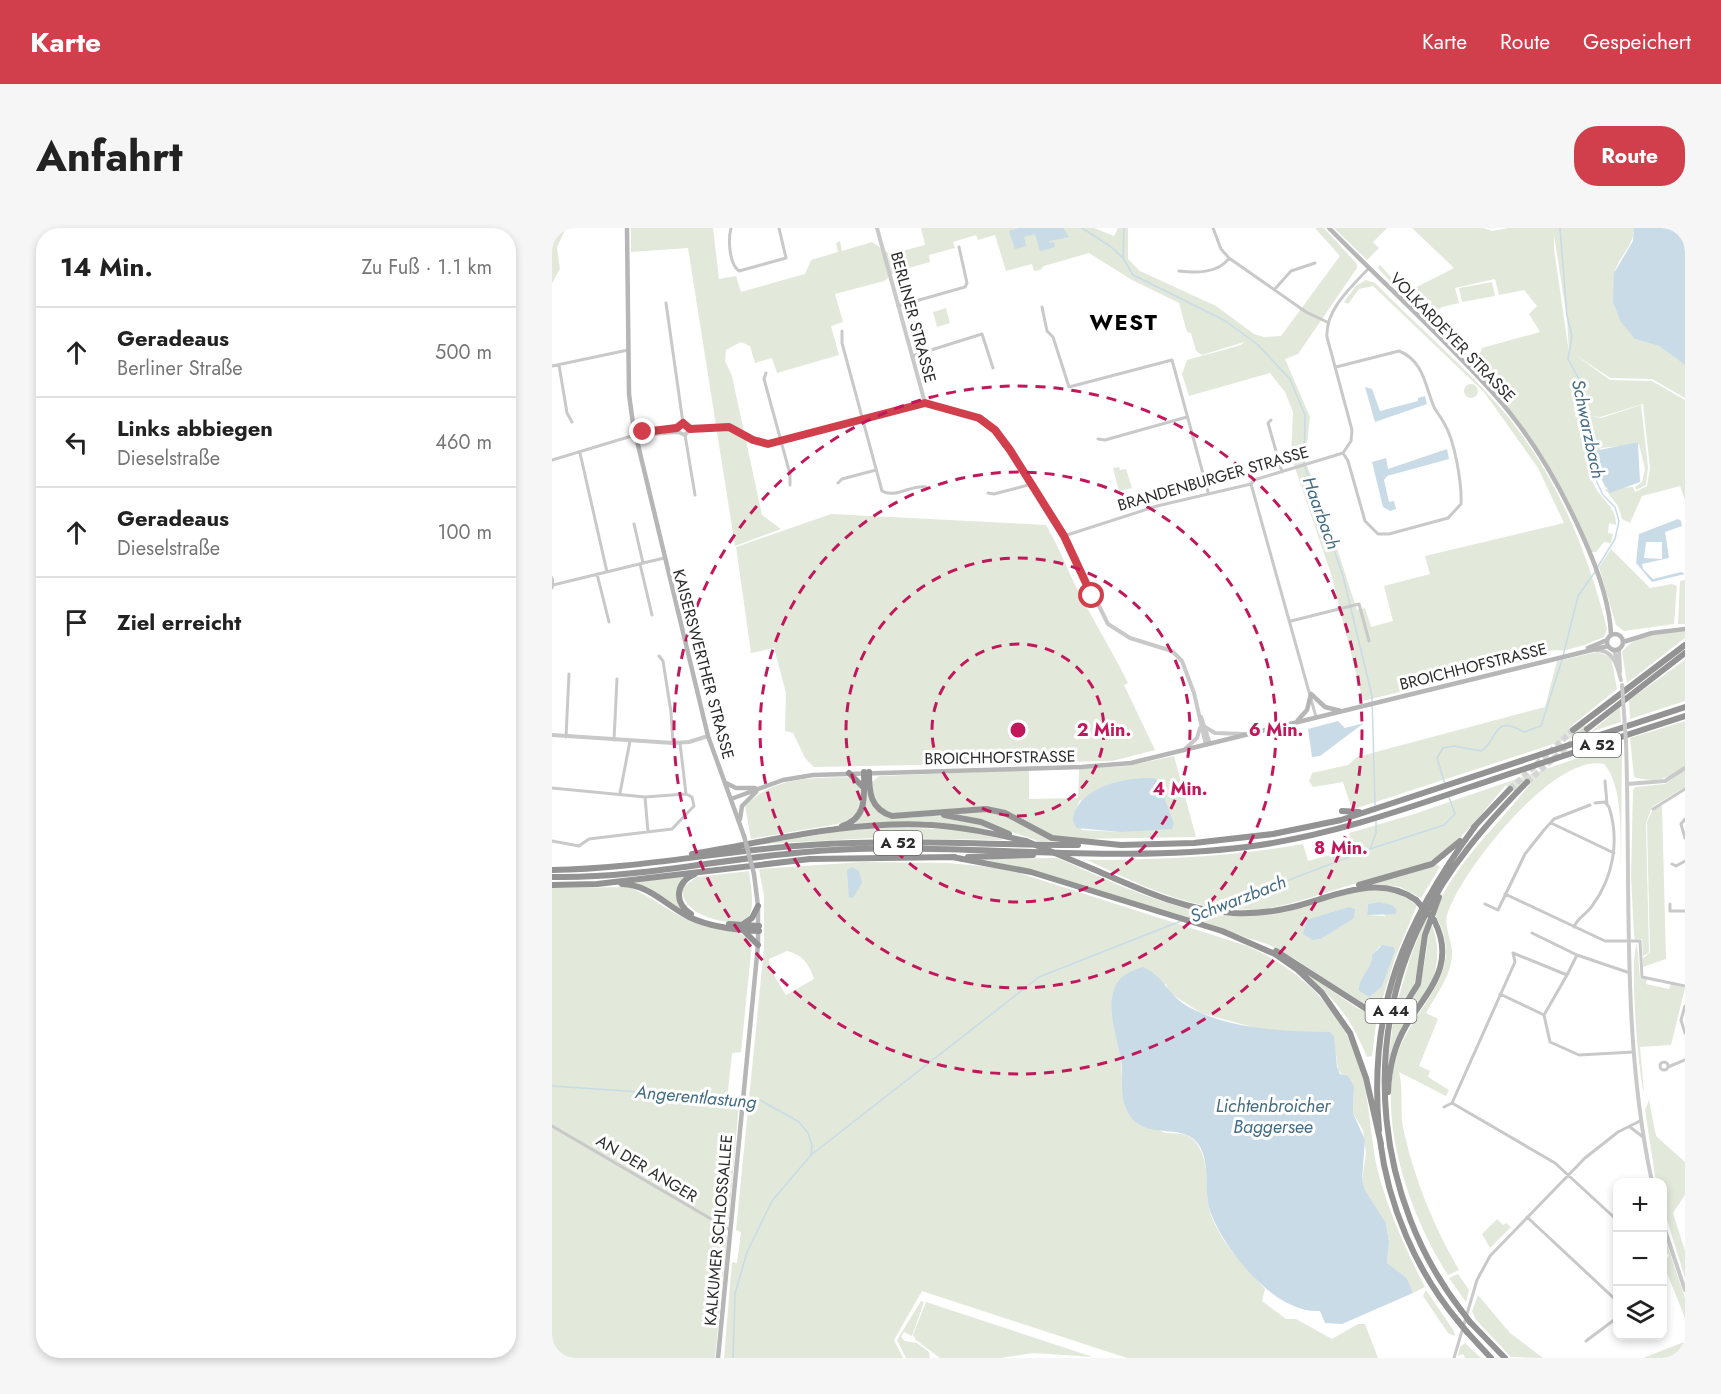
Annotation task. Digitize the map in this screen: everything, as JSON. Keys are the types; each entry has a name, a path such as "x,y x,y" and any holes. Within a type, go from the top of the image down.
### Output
{"highway":[{"path":"1573,730 1685,645"},
{"path":"1587,729 1685,653"},
{"name":"A 52","path":"552,870 586,869 761,849 847,843 1121,845 1194,843 1273,834 1341,820 1381,808 1685,707"},
{"name":"A 52","path":"552,877 618,874 748,858 861,849 1167,853 1240,848 1314,835 1372,820 1685,716"},
{"path":"824,831 849,824 856,818 863,806 867,772"},
{"path":"867,772 871,797 881,811 896,816 986,808 1005,813 1052,838 1121,845"},
{"path":"849,773 858,779 864,788"},
{"name":"A 44","path":"1505,1358 1461,1310 1437,1274 1418,1238 1401,1192 1392,1156 1384,1095 1386,1047 1393,1002 1412,943 1447,877 1487,825 1527,782"},
{"name":"A 44","path":"1491,1358 1458,1321 1436,1290 1410,1243 1393,1198 1381,1144 1377,1093 1378,1059 1382,1023 1394,972 1405,941 1428,894 1476,825 1510,789"},
{"path":"1342,811 1369,810"},
{"path":"929,814 969,819 1154,895 1203,910 1255,913 1282,909 1432,864 1447,854 1476,825"},
{"path":"824,831 870,826 931,825 982,831 1026,841"},
{"name":"A 52","path":"677,859 772,839 824,831"},
{"path":"597,884 799,860 1070,852"},
{"path":"952,857 1031,872 1277,951 1368,1010 1386,1012 1406,1003 1418,984 1427,928 1447,877"},
{"path":"748,858 799,860"},
{"path":"713,870 694,875 684,881 679,893 681,904 686,911 699,918 742,928 758,945"},
{"path":"552,885 640,886 696,920 742,928 759,928"},
{"path":"1345,891 1382,887 1399,891 1416,900 1434,921 1442,948 1438,975 1398,1042 1389,1074 1392,1156"},
{"path":"742,928 752,918 758,906"},
{"path":"1247,941 1275,954 1298,970 1322,993 1341,1017 1362,1062 1381,1144"}],"main road":[{"name":"KAISERSWERTHER STRASSE","path":"627,228 629,401 635,435 708,736 741,825 754,874 759,928 742,1104"},
{"name":"VOLKARDEYER STRASSE","path":"1329,228 1494,394 1507,411 1555,481 1573,514 1597,572 1611,635"},
{"name":"VOLKARDEYER STRASSE","path":"1605,603 1620,638"},
{"path":"1620,638 1617,649 1607,643 1611,635 1620,638 1685,629"},
{"name":"BROICHHOFSTRASSE","path":"731,799 802,776 867,772 1104,766 1131,763 1370,705 1607,643"},
{"path":"1296,722 1305,713 1311,694 1325,707 1341,711"},
{"path":"725,782 736,788 761,788"},
{"path":"741,825 742,806 761,788"},
{"name":"KALKUMER SCHLOSSALLEE","path":"718,1358 742,1104"}],"street":[{"path":"731,228 731,248 737,271 787,256 779,228"},
{"name":"BERLINER STRASSE","path":"877,228 925,403 979,418 1000,435 1064,536 1108,624 1130,638 1165,647 1179,656 1189,676 1208,744"},
{"path":"1213,228 1221,249 1229,258 1306,312 1327,322"},
{"path":"898,306 965,286 967,283 960,247"},
{"path":"1179,271 1201,272 1221,267 1229,258"},
{"path":"1275,290 1291,271 1315,263"},
{"path":"1336,367 1399,351 1421,370 1426,378 1436,410 1447,430 1459,472 1461,504 1448,518 1389,534 1378,534 1365,520 1348,461 1343,453 1350,445 1352,430 1328,337 1327,322 1347,292 1369,268"},
{"path":"666,303 683,423 690,429"},
{"path":"1042,307 1047,332 1053,337 1069,387 1172,360 1208,492"},
{"path":"842,331 842,343 881,488 886,494 920,486 926,487"},
{"path":"912,356 982,334 993,368"},
{"path":"552,366 628,350"},
{"path":"560,365 567,413 572,422"},
{"path":"766,373 764,379 791,479 790,485"},
{"path":"685,435 690,429 725,426 759,442 781,441 925,403"},
{"path":"1098,439 1104,440 1187,417"},
{"path":"1271,420 1268,423 1282,472"},
{"path":"678,430 683,423"},
{"path":"552,460 645,431 678,430 685,435 695,495"},
{"path":"580,453 607,572"},
{"name":"BRANDENBURGER STRASSE","path":"1064,536 1116,518 1208,492 1251,484 1254,480 1343,453"},
{"path":"838,483 842,479 876,470"},
{"path":"988,493 994,494 1032,484"},
{"path":"1251,484 1316,717"},
{"path":"634,524 652,615"},
{"path":"552,578 552,587 663,558"},
{"path":"597,574 609,622"},
{"path":"1291,621 1359,604 1369,641"},
{"path":"1617,649 1626,742 1628,941 1633,1052 1640,1120 1651,1178"},
{"path":"1583,650 1608,652 1614,659 1621,683"},
{"path":"659,656 663,661 671,706 672,743"},
{"path":"566,737 569,674"},
{"path":"614,740 617,679"},
{"path":"1181,751 1194,741 1203,726 1215,733 1245,734"},
{"path":"552,735 672,743 708,736"},
{"path":"620,794 630,741"},
{"path":"680,743 686,794"},
{"path":"1627,784 1665,782 1685,768"},
{"path":"1574,927 1579,916 1593,904 1613,863 1612,819 1607,804 1605,781"},
{"path":"552,788 645,797 686,794 692,797 694,806 674,827 589,839 579,846 552,841"},
{"path":"1653,809 1685,789"},
{"path":"645,797 648,832"},
{"path":"1485,904 1498,910 1524,854 1551,823 1562,815 1593,804 1607,804"},
{"path":"1685,819 1681,824 1685,838"},
{"path":"1551,823 1614,853"},
{"path":"1672,864 1676,866 1685,861"},
{"path":"1505,894 1605,941 1641,943 1642,977 1685,986"},
{"path":"1670,904 1670,911 1685,911"},
{"path":"1532,933 1576,955 1617,971 1630,973"},
{"path":"1444,1107 1452,1103 1515,962 1513,953 1567,975"},
{"path":"1576,955 1544,1015 1550,1042 1573,1054 1633,1052"},
{"path":"1500,994 1544,1015"},
{"path":"1685,1006 1681,1020 1685,1033"},
{"path":"1668,1067 1685,1060"},
{"path":"1452,1103 1546,1157 1568,1174 1613,1217"},
{"path":"1454,1358 1477,1280 1490,1256 1568,1174 1604,1143 1640,1120"},
{"name":"AN DER ANGER","path":"552,1126 730,1230"},
{"path":"1628,1126 1638,1130 1643,1137"},
{"path":"1527,1217 1613,1298"},
{"path":"1666,1232 1685,1290"},
{"path":"1586,1341 1613,1320"}],"shaded area":[{"path":"552,228 566,228 557,247 560,269 552,283"},
{"path":"631,228 713,228 719,279 736,276 741,292 805,274 811,260 838,252 836,243 840,241 842,251 872,242 890,254 925,245 921,228 1094,228 1114,236 1118,228 1128,228 1128,259 1140,271 1216,306 1254,334 1264,337 1281,336 1340,256 1315,228 1324,228 1357,264 1357,268 1298,354 1285,359 1310,417 1305,461 1322,502 1357,610 1365,608 1371,627 1393,621 1384,586 1430,574 1425,556 1564,523 1538,468 1484,392 1373,286 1359,289 1348,304 1344,302 1356,286 1366,280 1375,283 1489,395 1530,447 1548,475 1577,535 1607,629 1604,637 1575,648 1547,651 1537,658 1363,701 1331,574 1291,456 1293,412 1285,392 1270,373 1189,396 1182,374 1187,360 1241,345 1244,342 1202,355 1196,351 1191,333 1187,332 1179,303 1132,280 1089,253 1044,266 1040,270 1034,271 1032,264 1006,271 995,235 978,240 976,235 953,242 955,248 929,255 930,262 895,272 884,281 835,294 843,322 831,326 839,355 777,373 772,358 755,363 750,346 741,342 726,350 725,361 732,376 762,515 781,529 735,546 688,248 631,252"},
{"path":"1334,228 1387,228 1373,242 1379,248 1367,260"},
{"path":"1412,228 1483,228 1492,231 1509,228 1634,228 1632,240 1615,271 1618,295 1635,339 1659,346 1685,365 1685,398 1652,379 1610,378 1573,353 1610,380 1652,381 1685,400 1685,500 1680,486 1642,496 1630,523 1622,519 1618,506 1605,489 1633,487 1635,492 1647,486 1650,468 1643,404 1600,417 1591,416 1601,418 1641,405 1648,467 1646,485 1636,490 1635,487 1642,482 1645,469 1639,444 1601,448 1597,452 1607,487 1605,488 1592,448 1590,415 1585,414 1586,450 1591,477 1616,519 1616,525 1609,523 1608,533 1613,534 1611,543 1604,542 1596,552 1591,552 1567,499 1543,457 1474,371 1482,348 1540,332 1529,314 1537,306 1524,290 1499,295 1495,279 1455,288 1459,303 1442,307 1426,318 1410,298 1406,299 1378,268 1380,265 1405,293 1454,268","holes":["1554,235 1567,319 1569,353"]},
{"path":"1492,282 1495,296 1462,302 1459,288"},
{"path":"946,308 950,323 937,327 933,312"},
{"path":"1471,384 1476,386 1478,391 1476,396 1471,398 1466,396 1464,391 1466,386"},
{"path":"1119,467 1120,470 1126,469 1132,488 1119,491 1113,468"},
{"path":"831,514 1046,525 1128,683 1124,685 1155,750 1112,761 814,767 805,758 793,733 785,731 786,693 774,648 751,653 736,547"},
{"path":"1611,549 1650,588 1672,584 1677,586 1674,624 1624,631 1616,625 1599,567"},
{"path":"1685,580 1685,624 1678,624 1680,581"},
{"path":"1685,631 1685,638 1627,683 1622,652 1628,646 1651,635"},
{"path":"1597,652 1611,657 1617,689 1570,727 1575,732 1585,725 1591,732 1352,809 1343,782 1313,787 1309,781 1312,773 1348,765 1357,757 1545,707 1557,661"},
{"path":"1685,660 1685,701 1630,719 1629,700"},
{"path":"1620,707 1621,722 1591,732"},
{"path":"1685,721 1685,766 1661,779 1649,780 1634,777 1630,738"},
{"path":"1622,743 1621,866 1620,813 1615,786 1604,764 1583,765 1560,776 1536,795 1512,819 1489,845 1470,872 1455,896 1447,915 1446,923 1452,959 1444,983 1426,1013 1438,1019 1419,1066 1430,1071 1428,1077 1449,1090 1446,1096 1399,1072 1402,1117 1408,1150 1441,1237 1459,1270 1448,1275 1422,1228 1402,1172 1391,1115 1391,1088 1395,1062 1402,1042 1442,973 1446,955 1444,935 1434,913 1443,894 1465,861 1530,784 1525,780 1514,792 1506,785 1458,839 1440,855 1421,866 1273,907 1237,909 1192,903 1149,888 1087,860 1195,857 1303,844 1308,861 1352,849 1349,833 1411,815"},
{"path":"1174,756 1196,837 1076,839 1058,837 986,806 894,814 877,802 872,782 879,776 1029,770 1029,799 1078,798 1079,769 1127,766","holes":["1080,800 1120,832 1082,830 1073,817"]},
{"path":"1685,770 1685,787 1652,807 1646,823 1649,953 1643,956 1642,939 1635,940 1634,935 1631,877 1633,790 1635,787 1665,784"},
{"path":"849,777 861,788 858,809 853,817 843,823 751,839 745,806 756,796 780,784 793,781"},
{"path":"867,791 877,810 885,815 902,818 954,817 970,820 990,829 924,821 850,824 856,820"},
{"path":"1662,805 1666,959 1643,967 1643,958 1650,953 1647,822 1653,809"},
{"path":"987,810 1013,819 1042,836 1057,841 1038,841 963,815 950,813"},
{"path":"894,827 962,830 1005,840 875,838 762,844 843,831"},
{"path":"1057,858 1151,898 1224,915 1277,914 1336,897 1369,891 1385,891 1401,896 1417,905 1395,958 1380,1007 1368,1008 1295,959 1267,944 1032,870 983,859","holes":["1378,902 1385,916 1367,915 1368,904","1348,907 1347,922 1321,939 1313,940 1332,912","1380,946 1395,951 1384,978 1371,997 1359,991 1371,964 1372,955"]},
{"path":"863,862 949,863 1007,869 1247,946 1289,969 1323,1000 1337,1018 1348,1038 1364,1083 1381,1184 1398,1229 1425,1287 1413,1293 1407,1278 1387,1263 1389,1242 1386,1223 1365,1190 1362,1180 1366,1153 1363,1130 1353,1113 1354,1086 1338,1070 1336,1054 1292,1032 1263,1030 1201,1013 1170,993 1166,984 1112,1001 1121,1059 1123,1097 1156,1128 1165,1133 1184,1134 1197,1144 1202,1152 1206,1170 1209,1206 1215,1225 1227,1245 1265,1289 1262,1301 1286,1319 1296,1319 1332,1339 1358,1324 1365,1324 1378,1358 1127,1358 922,1291 894,1340 903,1358 724,1358 732,1262 737,1263 741,1232 736,1230 764,948 764,896 759,869","holes":["787,951 805,961 814,979 786,995 770,969 769,959"]},
{"path":"1435,863 1440,867 1421,898 1400,887 1371,883"},
{"path":"749,871 752,908 748,918 742,921 721,921 710,918 689,906 684,897 683,887 697,877"},
{"path":"689,875 681,882 681,909 648,887 632,883"},
{"path":"628,887 686,919 702,925 733,931 752,943 741,1052 732,1053 727,1100 739,1103 729,1219 720,1222 719,1226 727,1238 715,1358 552,1358 552,888"},
{"path":"1427,915 1429,918 1413,989 1396,1006 1410,958"},
{"path":"1431,923 1436,941 1437,958 1434,975 1420,1006 1392,1052 1388,1063 1394,1013 1413,997 1418,986 1425,961"},
{"path":"1637,944 1640,978 1647,979 1646,984 1669,989 1671,984 1685,988 1671,1045 1640,1047 1644,1092 1635,1015 1634,970"},
{"path":"1294,965 1357,1008 1377,1016 1372,1056 1367,1057 1353,1028 1338,1005"},
{"path":"1649,1100 1656,1136 1685,1162 1685,1195 1673,1213 1685,1251 1685,1278 1667,1220 1667,1178 1655,1178 1645,1110"},
{"path":"1497,1219 1503,1225 1506,1223 1511,1227 1490,1248 1482,1234"},
{"path":"1667,1244 1685,1298 1685,1318 1667,1273 1669,1256"},
{"path":"1458,1274 1469,1290 1466,1302 1449,1278"},
{"path":"1426,1290 1454,1331 1455,1336 1448,1333 1423,1296"},
{"path":"1478,1295 1510,1333 1543,1358 1511,1357 1476,1320 1472,1311"},
{"path":"921,1301 924,1302 912,1336 904,1332 901,1337 905,1341 917,1343 929,1352 930,1358 906,1358 897,1340"},
{"path":"926,1302 1093,1357 1033,1353 1001,1358 940,1358 916,1340 913,1335"},
{"path":"1684,1342 1685,1358 1643,1358"},
{"path":"1465,1343 1481,1358 1465,1358 1463,1354 1458,1356 1460,1347"}],"water":[{"path":"1019,228 1063,228 1069,237 1049,241 1054,242 1055,247 1040,251 1035,234 1024,237 1026,246 1015,249 1009,231"},
{"path":"1634,228 1685,228 1685,365 1659,346 1635,339 1621,322 1613,302 1614,273 1633,241"},
{"path":"1365,387 1372,389 1380,411 1418,401 1418,398 1425,396 1427,404 1375,422"},
{"path":"1638,443 1640,482 1610,493 1600,477 1594,451"},
{"path":"1447,449 1449,459 1387,476 1384,480 1389,502 1394,501 1396,509 1390,511 1383,507 1372,462 1386,458 1388,469"},
{"path":"1678,519 1681,521 1682,526 1665,532 1669,558 1642,564 1643,569 1653,579 1681,572 1685,574 1652,582 1636,563 1639,534","holes":["1646,542 1662,542 1662,559 1644,558"]},
{"path":"1338,721 1345,728 1364,723 1320,756 1312,757 1308,729"},
{"path":"1154,778 1158,781 1174,824 1172,829 1120,832 1075,826 1073,816 1075,811 1081,802 1098,789 1120,781"},
{"path":"852,867 859,871 862,883 853,898 849,897 847,870"},
{"path":"1378,902 1392,905 1397,910 1396,914 1367,915 1368,904"},
{"path":"1348,907 1355,909 1354,918 1321,939 1313,940 1303,934 1307,920"},
{"path":"1382,945 1393,947 1395,951 1382,986 1370,997 1359,991 1359,986 1370,965 1372,955"},
{"name":"Lichtenbroicher Baggersee","path":"1143,967 1156,976 1180,1001 1204,1014 1238,1025 1293,1031 1330,1032 1334,1036 1337,1067 1340,1074 1348,1076 1354,1086 1353,1113 1365,1140 1362,1180 1365,1190 1386,1223 1389,1242 1387,1263 1407,1278 1413,1293 1342,1324 1325,1323 1320,1311 1303,1309 1287,1303 1270,1292 1241,1263 1219,1231 1209,1208 1205,1162 1199,1145 1186,1135 1152,1129 1137,1123 1129,1114 1124,1102 1121,1059 1112,1013 1113,995 1117,983 1123,976"}],"waterway":[{"path":"552,242 559,228"},
{"path":"1082,228 1110,246 1122,257"},
{"name":"Haarbach","path":"1124,228 1123,258 1133,275 1224,320 1257,344 1290,379 1305,415 1304,464 1343,576 1372,696 1375,805"},
{"name":"Schwarzbach","path":"1560,228 1567,316 1572,336 1568,359 1580,381 1595,478 1603,495 1615,507 1619,521 1615,539 1597,568"},
{"name":"Schwarzbach","path":"1563,656 1578,596 1595,572"},
{"name":"Schwarzbach","path":"1445,784 1437,758 1443,748 1454,746 1481,751 1501,727 1506,725 1524,732 1541,726 1562,660"},
{"name":"Schwarzbach","path":"1216,908 1370,849 1444,825 1455,814 1449,797"},
{"name":"Haarbach","path":"1370,849 1376,833 1376,819"},
{"name":"Schwarzbach","path":"1188,918 1209,912"},
{"name":"Schwarzbach","path":"733,1358 735,1294 747,1252 772,1201 811,1155 1039,977 1181,921"},
{"name":"Angerentlastung","path":"552,1086 760,1100 799,1122 808,1133 812,1145 811,1155"}],"tunnel":[{"path":"1527,782 1587,729"},
{"path":"1510,789 1573,730"}],"district":[{"name":"WEST","path":"1124,322"}],"route":[{"path":"643,432 677,428 683,423 688,424 690,429 725,426 753,440 768,444 925,403 979,418 1000,435 1010,450 1064,536 1092,596"}]}
